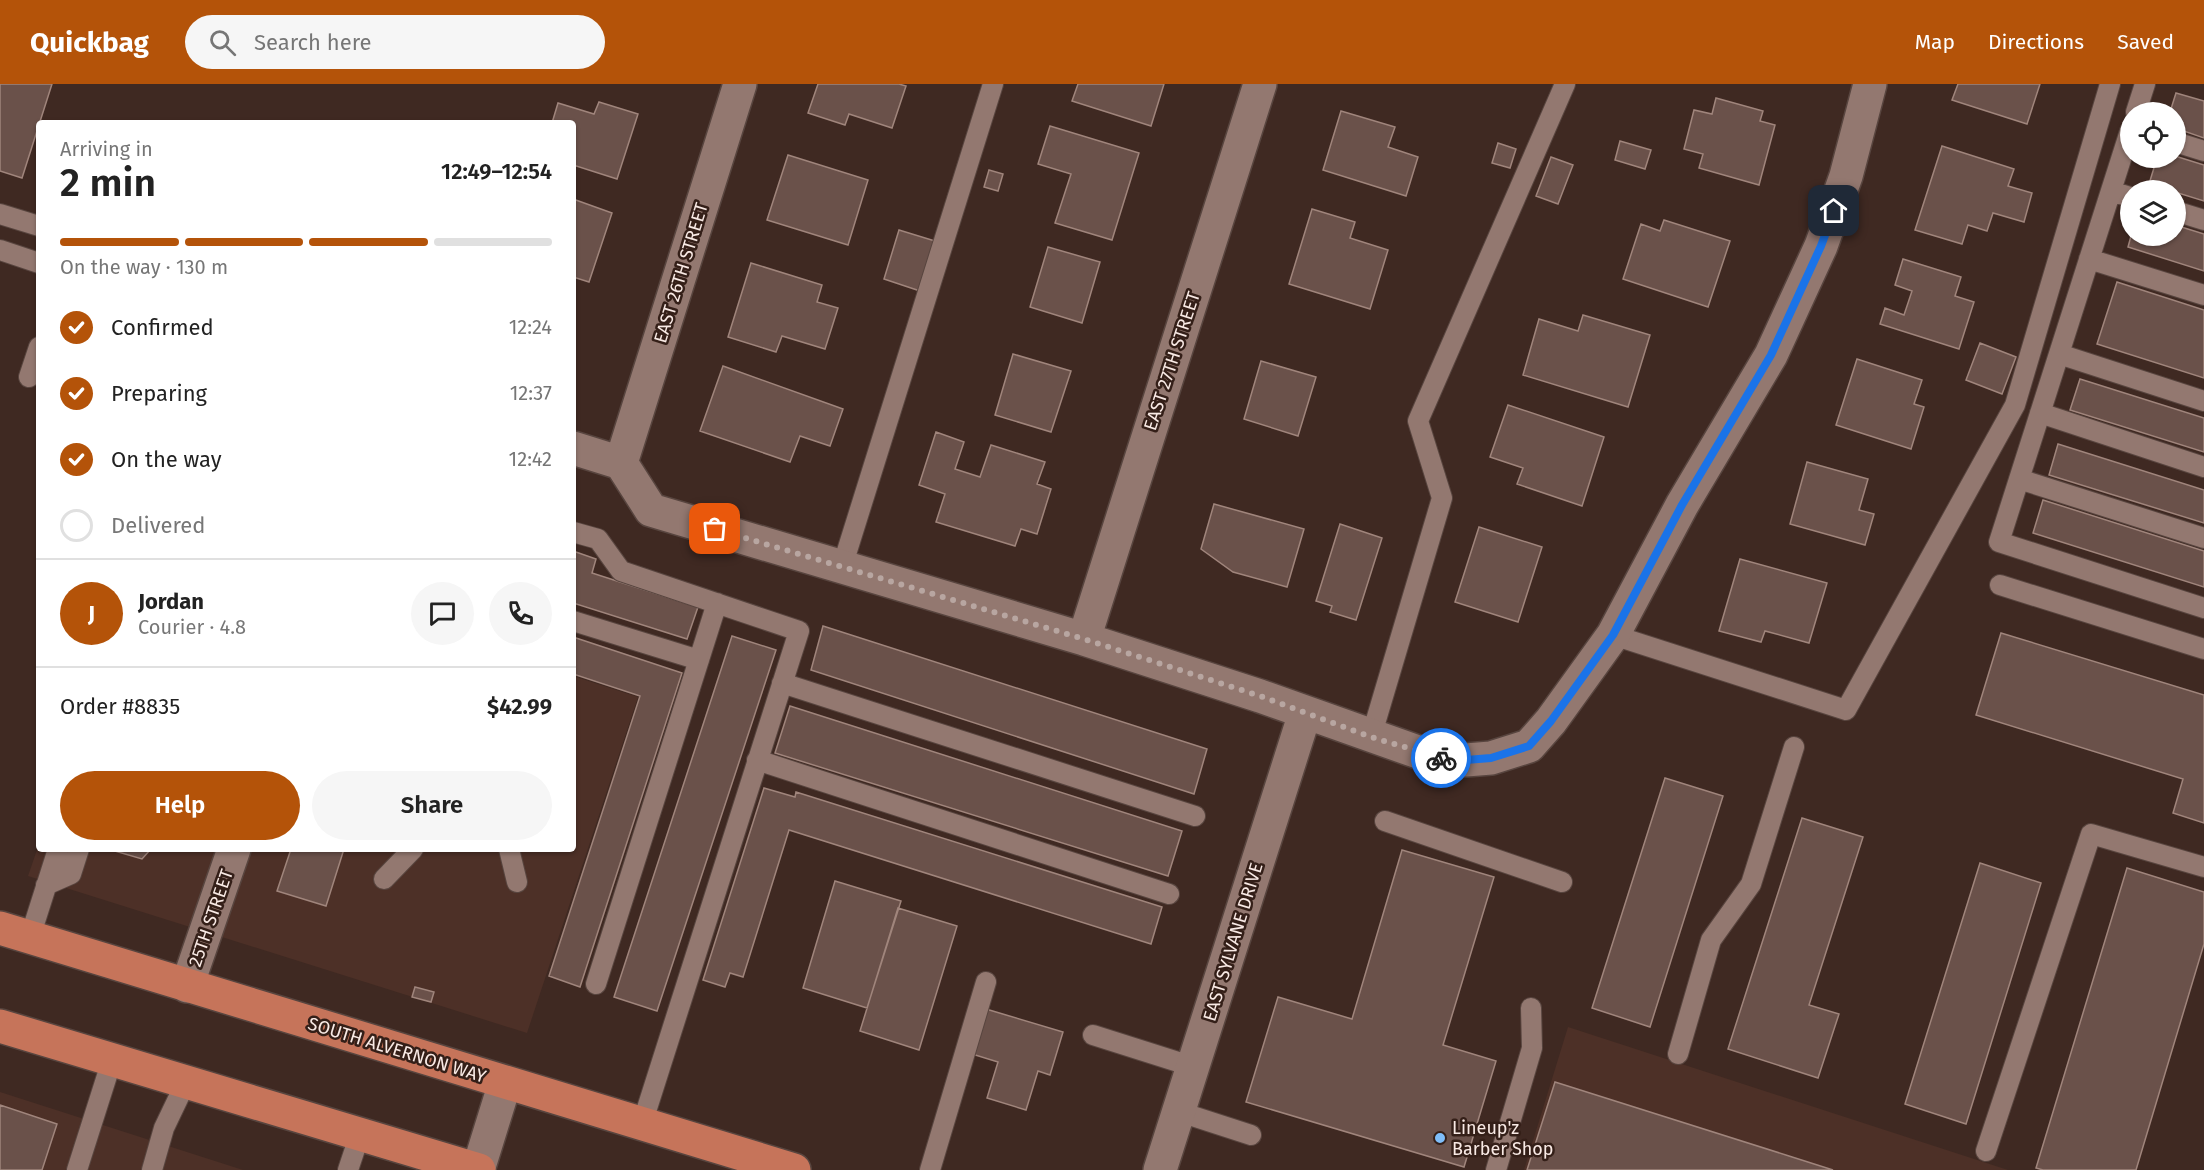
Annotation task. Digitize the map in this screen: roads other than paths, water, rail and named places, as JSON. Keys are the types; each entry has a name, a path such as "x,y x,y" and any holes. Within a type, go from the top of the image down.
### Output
{"main road":[{"name":"SOUTH ALVERNON WAY","path":"15,933 794,1170"},
{"path":"0,1026 478,1170"}],"street":[{"name":"EAST 26TH STREET","path":"621,463 740,84"},
{"name":"EAST 27TH STREET","path":"1084,639 1260,84"},
{"path":"576,449 621,463 651,510 1084,639 1426,754 1463,759 1491,758 1529,746 1551,721 1613,635 1682,505 1771,355 1821,246 1846,176 1870,84"},
{"name":"EAST SYLVANE DRIVE","path":"1160,1170 1305,713"},
{"name":"25TH STREET","path":"187,986 233,852"},
{"path":"478,1170 505,1083"}],"lane":[{"path":"842,567 993,84"},
{"path":"1371,737 1442,498 1418,421 1564,84"},
{"path":"1613,635 1846,710 2015,405 2110,84"},
{"path":"2139,102 2145,84"},
{"path":"2186,145 2204,151"},
{"path":"2120,163 1999,542 2204,608"},
{"path":"2111,191 2120,194"},
{"path":"0,214 36,225"},
{"path":"2186,214 2204,220"},
{"path":"0,250 36,262"},
{"path":"2089,259 2204,295"},
{"path":"2059,354 2204,401"},
{"path":"29,377 36,356"},
{"path":"2040,413 2204,467"},
{"path":"2019,479 2204,538"},
{"path":"576,533 598,539 621,571 799,631 642,1124"},
{"path":"2000,585 2204,649"},
{"path":"596,984 717,603"},
{"path":"576,622 699,660"},
{"path":"782,683 1195,816"},
{"path":"1678,1054 1711,940 1751,884 1794,747"},
{"path":"757,760 1169,894"},
{"path":"1384,821 1562,882"},
{"path":"1986,1151 2091,834 2204,867"},
{"path":"15,933 46,885 57,852"},
{"path":"46,885 71,874 78,852"},
{"path":"384,879 410,852"},
{"path":"510,852 517,882"},
{"path":"930,1170 986,982"},
{"path":"1496,1170 1532,1048 1532,1008"},
{"path":"1093,1035 1194,1067"},
{"path":"77,1170 112,1060"},
{"path":"152,1170 164,1128 186,1082"},
{"path":"1180,1112 1251,1135"},
{"path":"348,1170 360,1134"}],"place":[{"name":"Lineup'z Barber Shop","path":"1440,1138"}]}
